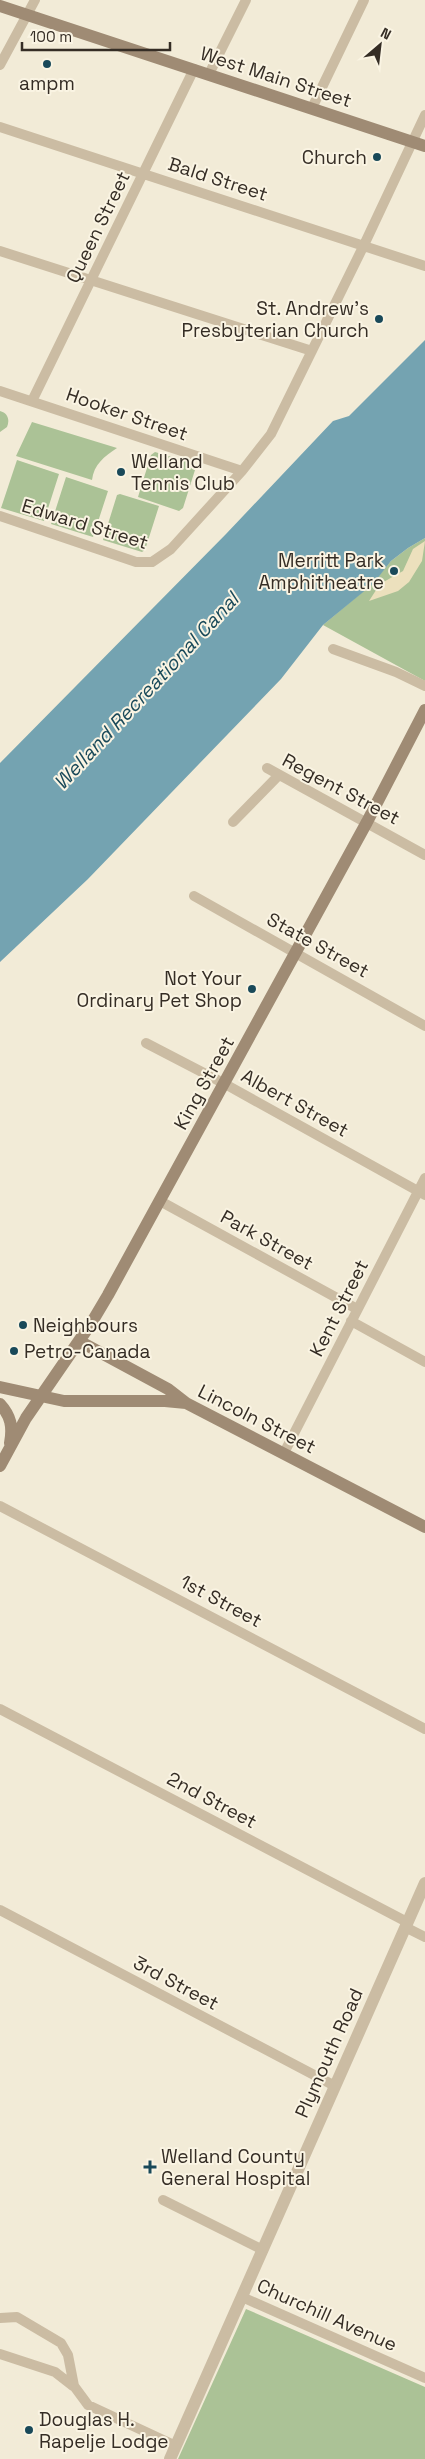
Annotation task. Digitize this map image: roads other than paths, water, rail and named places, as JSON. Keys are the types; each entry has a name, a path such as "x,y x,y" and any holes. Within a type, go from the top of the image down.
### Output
{"main road":[{"name":"West Main Street","path":"0,6 425,146"},
{"name":"King Street","path":"0,1466 40,1397 98,1313 225,1084 367,822 425,710"},
{"path":"80,1341 168,1389 186,1403"},
{"name":"Lincoln Street","path":"0,1388 64,1401 165,1401 186,1403 425,1527"},
{"path":"0,1404 9,1417 12,1426 10,1448"}],"street":[{"path":"0,65 35,0"},
{"path":"210,74 246,0"},
{"path":"312,108 364,0"},
{"name":"Queen Street","path":"32,400 194,69"},
{"name":"Edward Street","path":"0,516 136,562 152,562 184,536 242,471 271,434 364,245 425,115"},
{"name":"Bald Street","path":"0,127 425,266"},
{"path":"0,252 312,351"},
{"name":"Hooker Street","path":"0,390 242,471"},
{"path":"333,649 396,672 425,686"},
{"name":"Regent Street","path":"267,768 425,855"},
{"path":"234,822 279,775"},
{"name":"State Street","path":"194,896 425,1026"},
{"name":"Albert Street","path":"146,1043 225,1084 422,1194"},
{"name":"Kent Street","path":"284,1453 357,1309 422,1194 425,1178"},
{"name":"Park Street","path":"160,1201 357,1309"},
{"path":"351,1321 425,1362"},
{"name":"1st Street","path":"0,1506 425,1729"},
{"name":"2nd Street","path":"0,1709 406,1924 425,1937"},
{"name":"Plymouth Road","path":"170,2459 425,1882"},
{"name":"3rd Street","path":"0,1910 335,2086"},
{"path":"162,2200 263,2250"},
{"name":"Churchill Avenue","path":"242,2297 425,2378"},
{"path":"0,2318 17,2317 61,2343 68,2355 74,2386 82,2400 95,2409 176,2446"},
{"path":"0,2354 55,2372 74,2386"}],"water":[{"name":"Welland Recreational Canal","path":"425,340 425,538 391,561 373,584 323,625 281,679 88,879 0,962 0,763 226,534 333,421 349,416"}],"place":[{"name":"ampm","path":"47,64"},
{"name":"Church","path":"377,157"},
{"name":"St. Andrew's Presbyterian Church","path":"379,319"},
{"name":"Welland Tennis Club","path":"121,472"},
{"name":"Merritt Park Amphitheatre","path":"394,571"},
{"name":"Not Your Ordinary Pet Shop","path":"252,989"},
{"name":"Neighbours","path":"23,1325"},
{"name":"Petro-Canada","path":"14,1351"},
{"name":"Welland County General Hospital","path":"150,2167"},
{"name":"Douglas H. Rapelje Lodge","path":"29,2430"}]}
